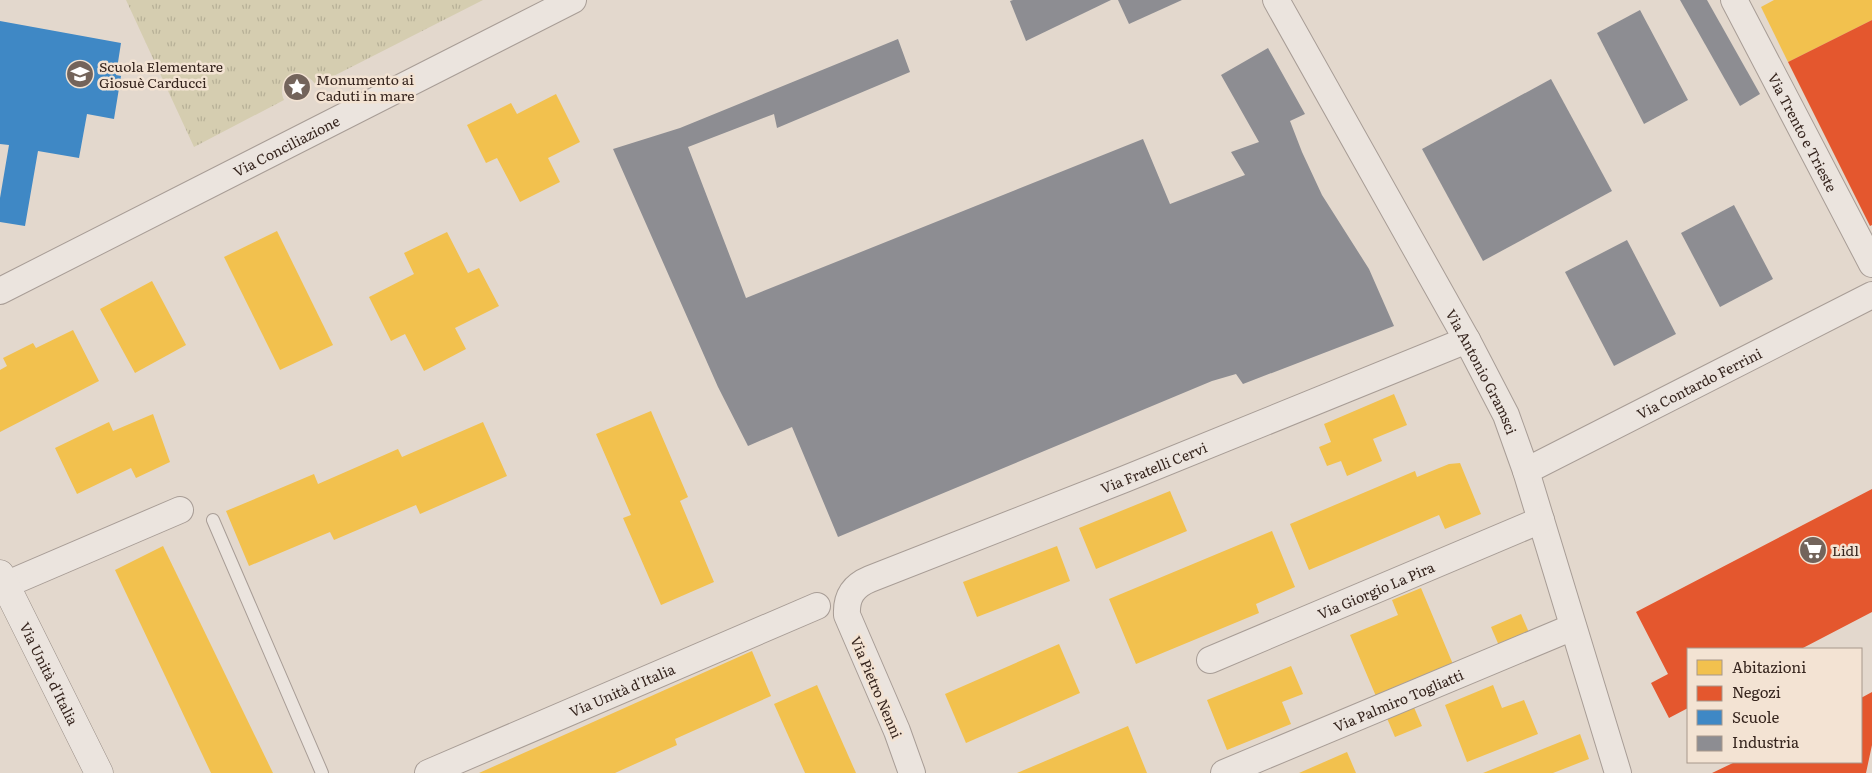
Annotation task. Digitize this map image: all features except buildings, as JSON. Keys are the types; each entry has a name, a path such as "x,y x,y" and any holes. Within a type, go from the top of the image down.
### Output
{"street":[{"name":"Via Conciliazione","path":"0,291 573,0"},
{"name":"Via Antonio Gramsci","path":"1276,0 1468,340 1506,416 1526,471 1618,773"},
{"name":"Via Trento e Trieste","path":"1734,0 1872,264"},
{"name":"Via Contardo Ferrini","path":"1526,471 1872,295"},
{"name":"Via Fratelli Cervi","path":"847,601 854,589 870,579 1125,479 1468,340"},
{"path":"3,579 180,510"},
{"name":"Via Giorgio La Pira","path":"1210,660 1541,520"},
{"name":"Via Unità d'Italia","path":"3,579 99,773"},
{"name":"Via Pietro Nenni","path":"847,601 846,615 897,732 912,773"},
{"name":"Via Unità d'Italia","path":"428,773 817,606"},
{"name":"Via Palmiro Togliatti","path":"1224,773 1573,627"}],"lane":[{"path":"213,520 322,773"}],"green space":[{"path":"126,0 483,0 316,85 304,75 297,74 291,76 283,85 284,100 194,147"}],"place":[{"name":"Scuola Elementare Giosuè Carducci","path":"80,74"},
{"name":"Monumento ai Caduti in mare","path":"297,87"},
{"name":"Lidl","path":"1813,550"}]}
